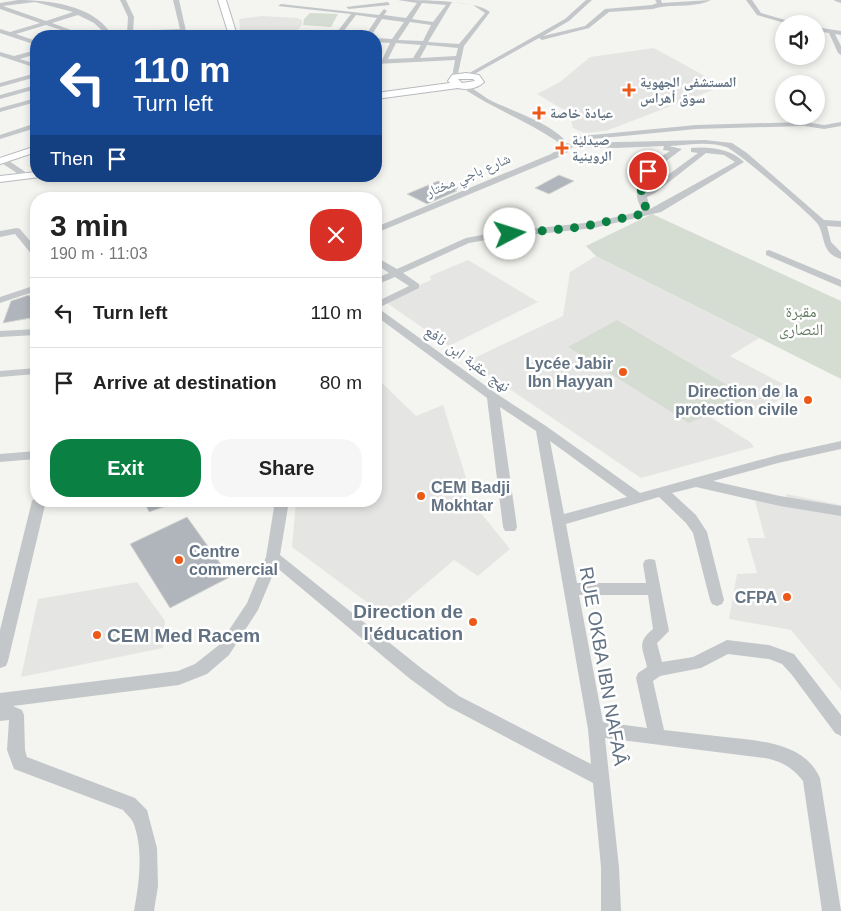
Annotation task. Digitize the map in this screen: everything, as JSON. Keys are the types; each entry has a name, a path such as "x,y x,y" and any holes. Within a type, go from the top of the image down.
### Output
{"main road":[{"path":"222,0 229,30"},
{"path":"457,82 467,76 479,82"},
{"path":"382,93 457,82 479,82"},
{"path":"0,160 30,151"},
{"path":"0,179 30,174"}],"street":[{"path":"0,6 38,0 94,19 94,30"},
{"path":"123,0 131,17 130,30"},
{"path":"176,0 180,30"},
{"path":"305,8 311,0"},
{"path":"401,0 469,3"},
{"path":"441,0 469,3 483,8 488,13 461,46 461,62 457,82 490,104 546,131 572,140 616,146 706,150 732,155 740,162 766,175"},
{"path":"461,62 467,76 563,26 589,0"},
{"path":"708,0 682,5 659,2 649,8 607,10 587,27 540,38 484,73 479,82 486,94 496,101 572,140 696,126 804,124 824,127 841,123"},
{"path":"749,0 759,14 775,18"},
{"path":"837,0 841,1"},
{"path":"420,1 394,41 384,62 461,62 486,66"},
{"path":"330,10 389,2"},
{"path":"372,30 389,2"},
{"path":"415,61 435,24 450,3"},
{"path":"0,6 43,23 75,30"},
{"path":"280,6 356,13 435,24"},
{"path":"10,34 76,13"},
{"path":"342,30 356,13"},
{"path":"0,31 30,41"},
{"path":"825,31 841,33"},
{"path":"832,32 841,53"},
{"path":"382,40 461,46"},
{"path":"0,54 30,64"},
{"path":"0,62 30,54"},
{"path":"0,85 30,77"},
{"path":"0,85 27,102"},
{"path":"0,97 30,89"},
{"path":"0,110 30,101"},
{"path":"0,137 30,128"},
{"name":"شارع باجي مختار","path":"382,228 554,156 565,150 572,140"},
{"path":"616,146 684,142 723,144 739,151 822,223 827,242 841,256"},
{"path":"647,213 641,196 640,185 642,178 654,165 678,149"},
{"path":"641,196 652,191 706,150"},
{"path":"0,160 30,173"},
{"path":"382,280 466,240 581,227 647,213 669,205 740,162"},
{"path":"822,223 841,224"},
{"path":"0,234 18,231 30,246"},
{"path":"769,253 841,284"},
{"path":"382,264 416,286 416,288 382,303"},
{"path":"0,300 30,290"},
{"name":"نهج عقبة ابن نافع","path":"382,315 493,397 542,429 638,498"},
{"path":"22,333 30,330"},
{"path":"0,334 30,332"},
{"path":"0,374 30,372"},
{"path":"493,397 510,527"},
{"name":"RUE OKBA IBN NAFAÂ","path":"542,429 596,729 610,867 611,911"},
{"path":"558,521 778,459 841,445"},
{"path":"0,458 30,456"},
{"path":"696,482 780,501 841,511"},
{"path":"661,491 691,519 700,532 717,600"},
{"path":"0,660 38,507"},
{"path":"0,700 179,678 202,669 224,650 253,606 272,557 281,507"},
{"path":"272,557 415,673 453,701 602,779"},
{"path":"650,564 661,631 649,641 656,670"},
{"path":"571,589 654,589"},
{"path":"657,736 644,682 647,675 656,670 695,663 727,647 769,652 788,660 798,670 841,728"},
{"path":"0,714 12,712 16,715 16,750 20,764 129,804 141,816 148,848 148,886 144,911"},
{"path":"596,729 778,752 792,757 811,778 832,911"}],"shaded area":[{"path":"261,16 297,18 302,20 302,25 298,30 240,30 239,19"},
{"name":"المستشفى الجهوية سوق أهراس","path":"654,48 723,86 606,131 584,133 573,128 569,113 537,94 560,82 590,57"},
{"name":"Lycée Jabir Ibn Hayyan","path":"596,256 759,338 730,356 783,384 776,388 788,395 759,411 741,401 707,415 750,442 754,447 641,478 468,361 563,316 570,272"},
{"path":"468,260 538,302 449,346 384,301 431,280 430,276"},
{"name":"CEM Badji Mokhtar","path":"382,383 416,416 443,405 468,484 463,491 510,549 478,576 454,560 387,617 292,547 295,507 382,507"},
{"name":"CFPA","path":"786,494 841,505 841,690 791,630 729,619 737,574 757,573 747,538 765,538 755,501 788,503"},
{"name":"CEM Med Racem","path":"137,582 165,621 163,648 21,677 38,599"}],"green space":[{"path":"310,13 338,14 331,27 303,25 304,19"},
{"name":"مقبرة النصارى","path":"652,214 841,301 841,379 596,256 586,246"},
{"path":"617,320 749,398 689,423 568,347"}],"building":[{"path":"559,175 574,181 549,194 535,188"},
{"path":"438,181 458,188 455,190 457,191 427,204 407,194"},
{"path":"29,295 30,318 3,323 11,301"},
{"path":"147,507 163,507 149,512"},
{"name":"Centre commercial","path":"187,517 230,577 170,608 130,544"}],"place":[{"name":"المستشفى الجهوية سوق أهراس","path":"629,90"},
{"name":"عيادة خاصة","path":"539,113"},
{"name":"صيدلية الروينية","path":"562,148"},
{"name":"Lycée Jabir Ibn Hayyan","path":"623,372"},
{"name":"Direction de la protection civile","path":"808,400"},
{"name":"CEM Badji Mokhtar","path":"421,496"},
{"name":"Centre commercial","path":"179,560"},
{"name":"CFPA","path":"787,597"},
{"name":"Direction de l'éducation","path":"473,622"},
{"name":"CEM Med Racem","path":"97,635"}],"route":[{"path":"510,234 581,227 647,213 641,196 640,185 642,178 648,171"}]}
